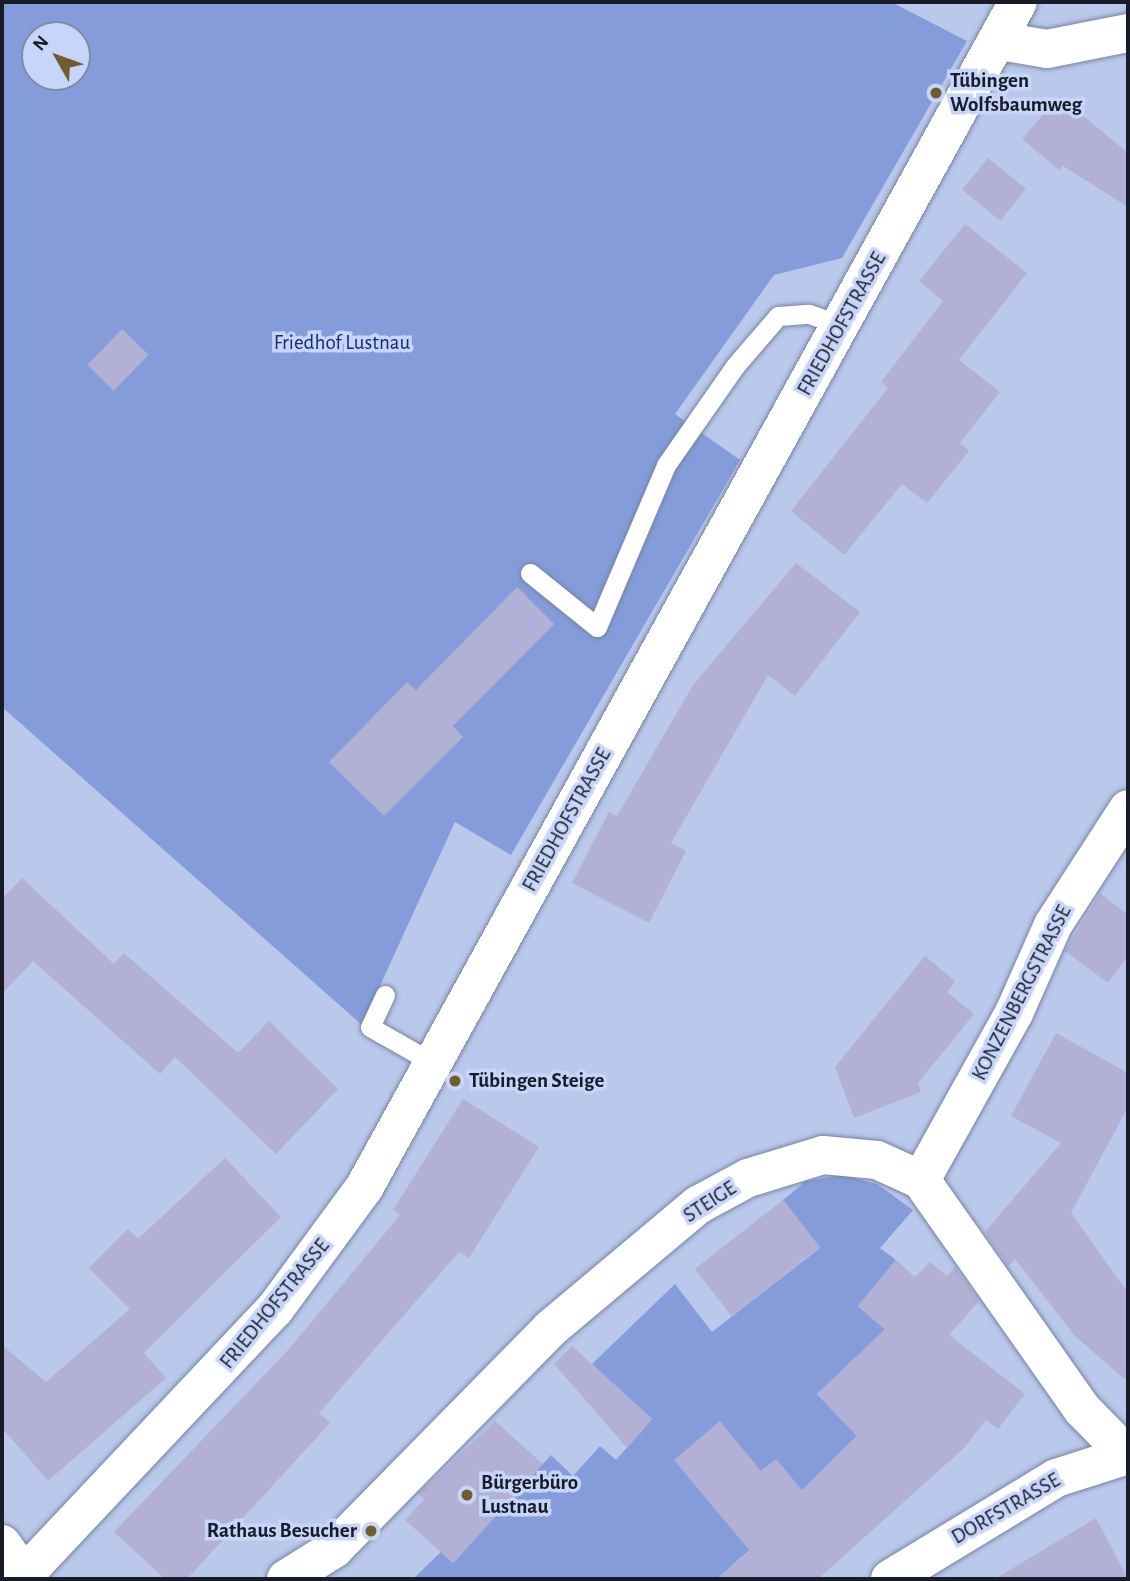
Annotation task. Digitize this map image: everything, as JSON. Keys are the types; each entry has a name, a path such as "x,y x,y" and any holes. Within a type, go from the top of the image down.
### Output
{"street":[{"name":"FRIEDHOFSTRASSE","path":"26,1576 275,1309 364,1188 1000,41 1018,2"},
{"path":"1000,41 1046,49 1128,33"},
{"name":"KONZENBERGSTRASSE","path":"921,1181 1014,1013 1053,925 1128,809"},
{"name":"STEIGE","path":"286,1579 334,1549 550,1329 698,1205 748,1178 823,1155 877,1160 921,1181 1082,1409 1127,1454"},
{"name":"DORFSTRASSE","path":"890,1579 1056,1478 1127,1454"},
{"path":"2,1544 26,1576"}],"lane":[{"path":"530,573 597,627 666,465 735,366 778,316 809,314 841,325"},
{"path":"385,995 370,1027 435,1064"}],"green space":[{"name":"Friedhof Lustnau","path":"2,2 891,2 967,41 842,258 774,275 675,414 740,460 511,855 455,822 362,1025 2,707"},
{"path":"842,1175 877,1184 913,1210 880,1248 896,1260 858,1306 925,1364 896,1402 854,1359 817,1394 857,1436 810,1482 811,1498 730,1567 727,1579 413,1579 441,1552 453,1563 551,1455 573,1476 600,1446 616,1460 652,1419 592,1364 675,1284 712,1332 820,1248 783,1200 806,1181"}],"building":[{"path":"1059,96 1128,153 1128,207 1063,166 1059,170 1022,139"},
{"path":"988,158 1026,189 1000,221 962,190"},
{"path":"965,224 1027,273 959,360 1000,392 960,443 969,451 927,503 902,484 844,555 791,511 888,388 881,382 943,301 919,281"},
{"path":"122,329 149,355 114,391 87,365"},
{"path":"796,563 860,612 795,696 768,675 671,843 686,851 649,923 572,883 609,812 617,816 693,685"},
{"path":"517,587 554,624 453,726 463,737 384,816 329,762 407,682 416,690"},
{"path":"22,878 114,964 124,953 238,1053 269,1021 338,1089 276,1154 175,1057 160,1074 33,961 2,994 2,899"},
{"path":"1100,893 1128,915 1128,956 1108,983 1065,951"},
{"path":"925,956 955,981 947,992 974,1014 918,1083 921,1092 854,1118 835,1067"},
{"path":"1056,1033 1128,1073 1128,1107 1071,1213 1128,1293 1128,1382 1075,1336 1015,1259 1008,1266 985,1232 1061,1143 1011,1116"},
{"path":"463,1099 539,1147 469,1258 459,1252 319,1413 330,1423 187,1579 165,1579 114,1532 289,1349 400,1215 393,1210"},
{"path":"225,1158 281,1217 144,1353 166,1378 48,1481 2,1428 2,1345 46,1382 130,1309 89,1268 128,1229 138,1239"},
{"path":"783,1200 820,1247 732,1316 695,1269"},
{"path":"896,1260 915,1277 930,1262 947,1276 955,1267 979,1301 949,1335 1025,1394 998,1429 986,1420 964,1448 818,1579 716,1579 750,1551 674,1460 720,1421 761,1471 776,1459 802,1490 857,1436 817,1394 885,1329 858,1306"},
{"path":"572,1346 652,1419 627,1448 554,1364"},
{"name":"Bürgerbüro Lustnau","path":"495,1421 543,1464 453,1563 405,1520 424,1499 418,1494"},
{"path":"1096,1518 1128,1579 995,1579"}],"place":[{"name":"Tübingen Wolfsbaumweg","path":"936,93"},
{"name":"Tübingen Steige","path":"455,1081"},
{"name":"Bürgerbüro Lustnau","path":"467,1495"},
{"name":"Rathaus Besucher","path":"371,1531"}]}
